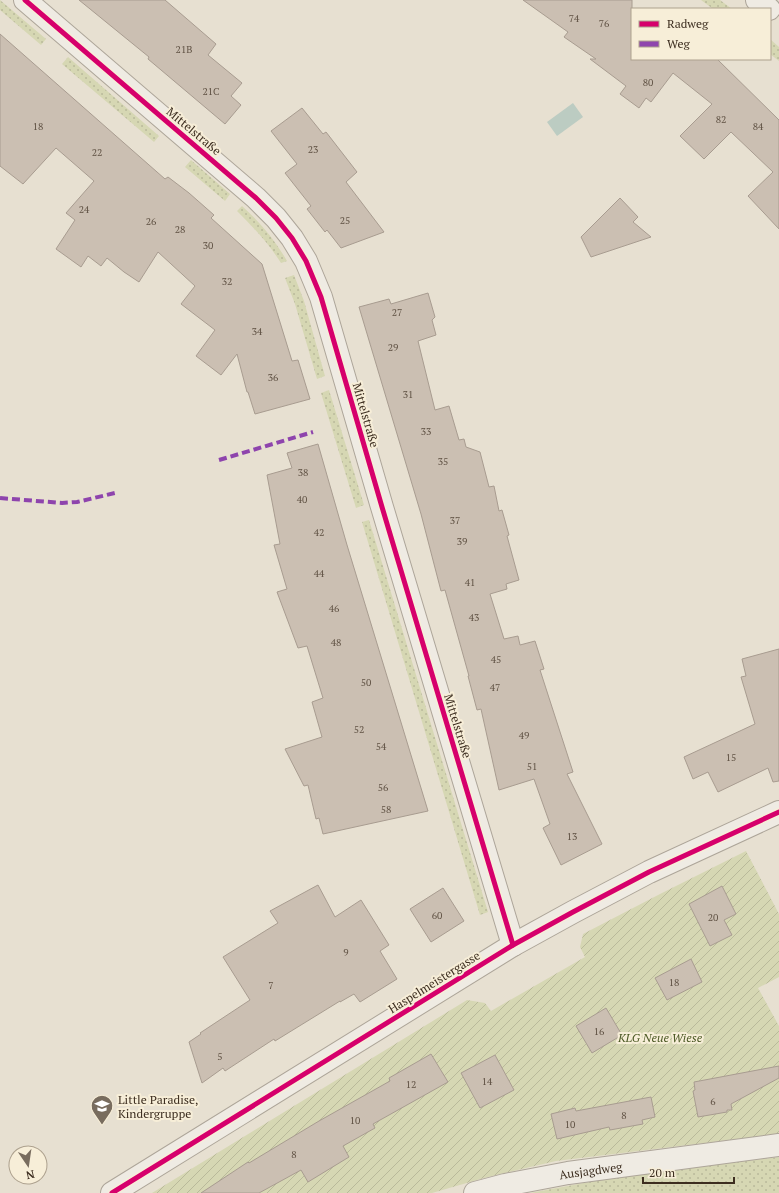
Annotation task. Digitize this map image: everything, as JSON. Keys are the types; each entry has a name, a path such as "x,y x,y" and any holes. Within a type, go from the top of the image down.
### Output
{"street":[{"name":"Mittelstraße","path":"25,0 256,198 276,218 292,238 306,261 321,297 386,522 513,945"},
{"path":"757,0 767,8"},
{"path":"771,12 779,18"},
{"name":"Haspelmeistergasse","path":"112,1193 513,945 642,876 779,812"},
{"name":"Ausjagdweg","path":"475,1193 506,1189 554,1175 779,1145"}],"green space":[{"path":"0,0 46,39 41,45 0,10"},
{"path":"701,0 720,0 731,8 712,8"},
{"path":"771,40 779,47 779,61 771,55"},
{"path":"68,57 159,136 154,142 62,64"},
{"path":"191,160 230,194 225,201 185,167"},
{"path":"242,206 267,232 287,261 281,263 260,236 237,211"},
{"path":"294,275 304,301 325,376 317,379 295,304 285,278"},
{"path":"329,390 364,505 356,508 321,393"},
{"path":"369,520 488,912 480,915 362,522"},
{"name":"KLG Neue Wiese","path":"746,851 779,914 779,977 758,988 779,1026 779,1134 556,1161 484,1178 432,1193 152,1193 467,1000 485,1003 491,1011 585,957 580,947 583,934"},
{"path":"779,1157 779,1193 530,1193 621,1176"}],"shaded area":[{"path":"573,103 583,117 557,136 547,122"}],"building":[{"path":"79,0 165,0 216,44 208,55 242,83 231,96 241,105 225,124 148,59 149,57"},
{"path":"523,0 632,0 631,60 718,60 779,120 779,229 748,196 773,172 731,132 704,159 680,136 712,104 673,73 651,102 646,98 639,108 620,94 626,86 590,59 596,59 564,37 568,32"},
{"path":"0,34 165,179 168,177 189,193 214,215 211,218 262,264 292,361 298,360 310,399 255,414 247,392 237,354 221,375 196,356 215,330 181,304 195,286 158,252 139,282 107,258 101,266 88,256 81,267 56,249 75,220 66,213 94,181 56,148 23,184 0,166"},
{"path":"302,108 323,134 326,132 357,172 346,182 384,232 341,248 327,230 325,232 307,209 311,206 285,173 297,164 271,131"},
{"path":"620,198 638,217 633,222 651,237 591,257 581,237"},
{"path":"428,293 435,317 432,320 436,335 418,341 435,410 449,406 459,440 464,439 466,447 480,452 489,487 494,486 499,511 502,510 509,535 507,536 519,580 506,584 507,589 490,594 504,639 518,636 520,645 535,641 544,669 540,670 573,772 567,774 602,844 561,865 543,828 550,824 534,779 499,790 481,709 477,710 445,590 441,591 421,514 359,307 389,299 391,304"},
{"path":"318,444 347,545 428,811 323,834 319,818 316,819 308,785 304,786 285,749 322,737 312,702 323,698 307,646 298,648 277,592 287,589 274,545 280,544 267,475 292,468 287,453"},
{"path":"779,649 779,781 773,782 768,768 718,792 708,772 693,779 684,757 755,724 741,677 746,676 742,659"},
{"path":"318,885 335,917 361,900 389,945 380,951 397,979 360,1002 354,994 340,1001 275,1041 274,1039 225,1071 223,1068 202,1083 189,1042 250,1000 223,957 278,923 270,911"},
{"path":"722,886 736,914 724,920 732,935 710,946 689,904"},
{"path":"443,888 464,921 431,942 410,909"},
{"path":"691,959 702,982 667,1000 655,978"},
{"path":"606,1008 622,1035 592,1053 576,1026"},
{"path":"431,1054 448,1082 373,1124 375,1128 343,1146 349,1157 308,1182 301,1170 259,1193 201,1193 248,1162 249,1163 390,1081 389,1078"},
{"path":"495,1055 514,1090 480,1108 461,1073"},
{"path":"779,1066 779,1078 731,1104 732,1110 698,1117 693,1091 695,1090 694,1082"},
{"path":"651,1097 655,1117 642,1120 643,1124 610,1130 609,1127 557,1139 551,1114 575,1108 576,1111"}],"marked path":[{"path":"219,460 313,432"},
{"path":"0,498 62,503 77,502 115,493"}],"cycle path":[{"path":"25,0 256,198 276,218 292,238 306,261 321,297 513,945"},
{"path":"112,1193 513,945 649,872 779,812"}],"place":[{"name":"Little Paradise, Kindergruppe","path":"102,1126"}]}
